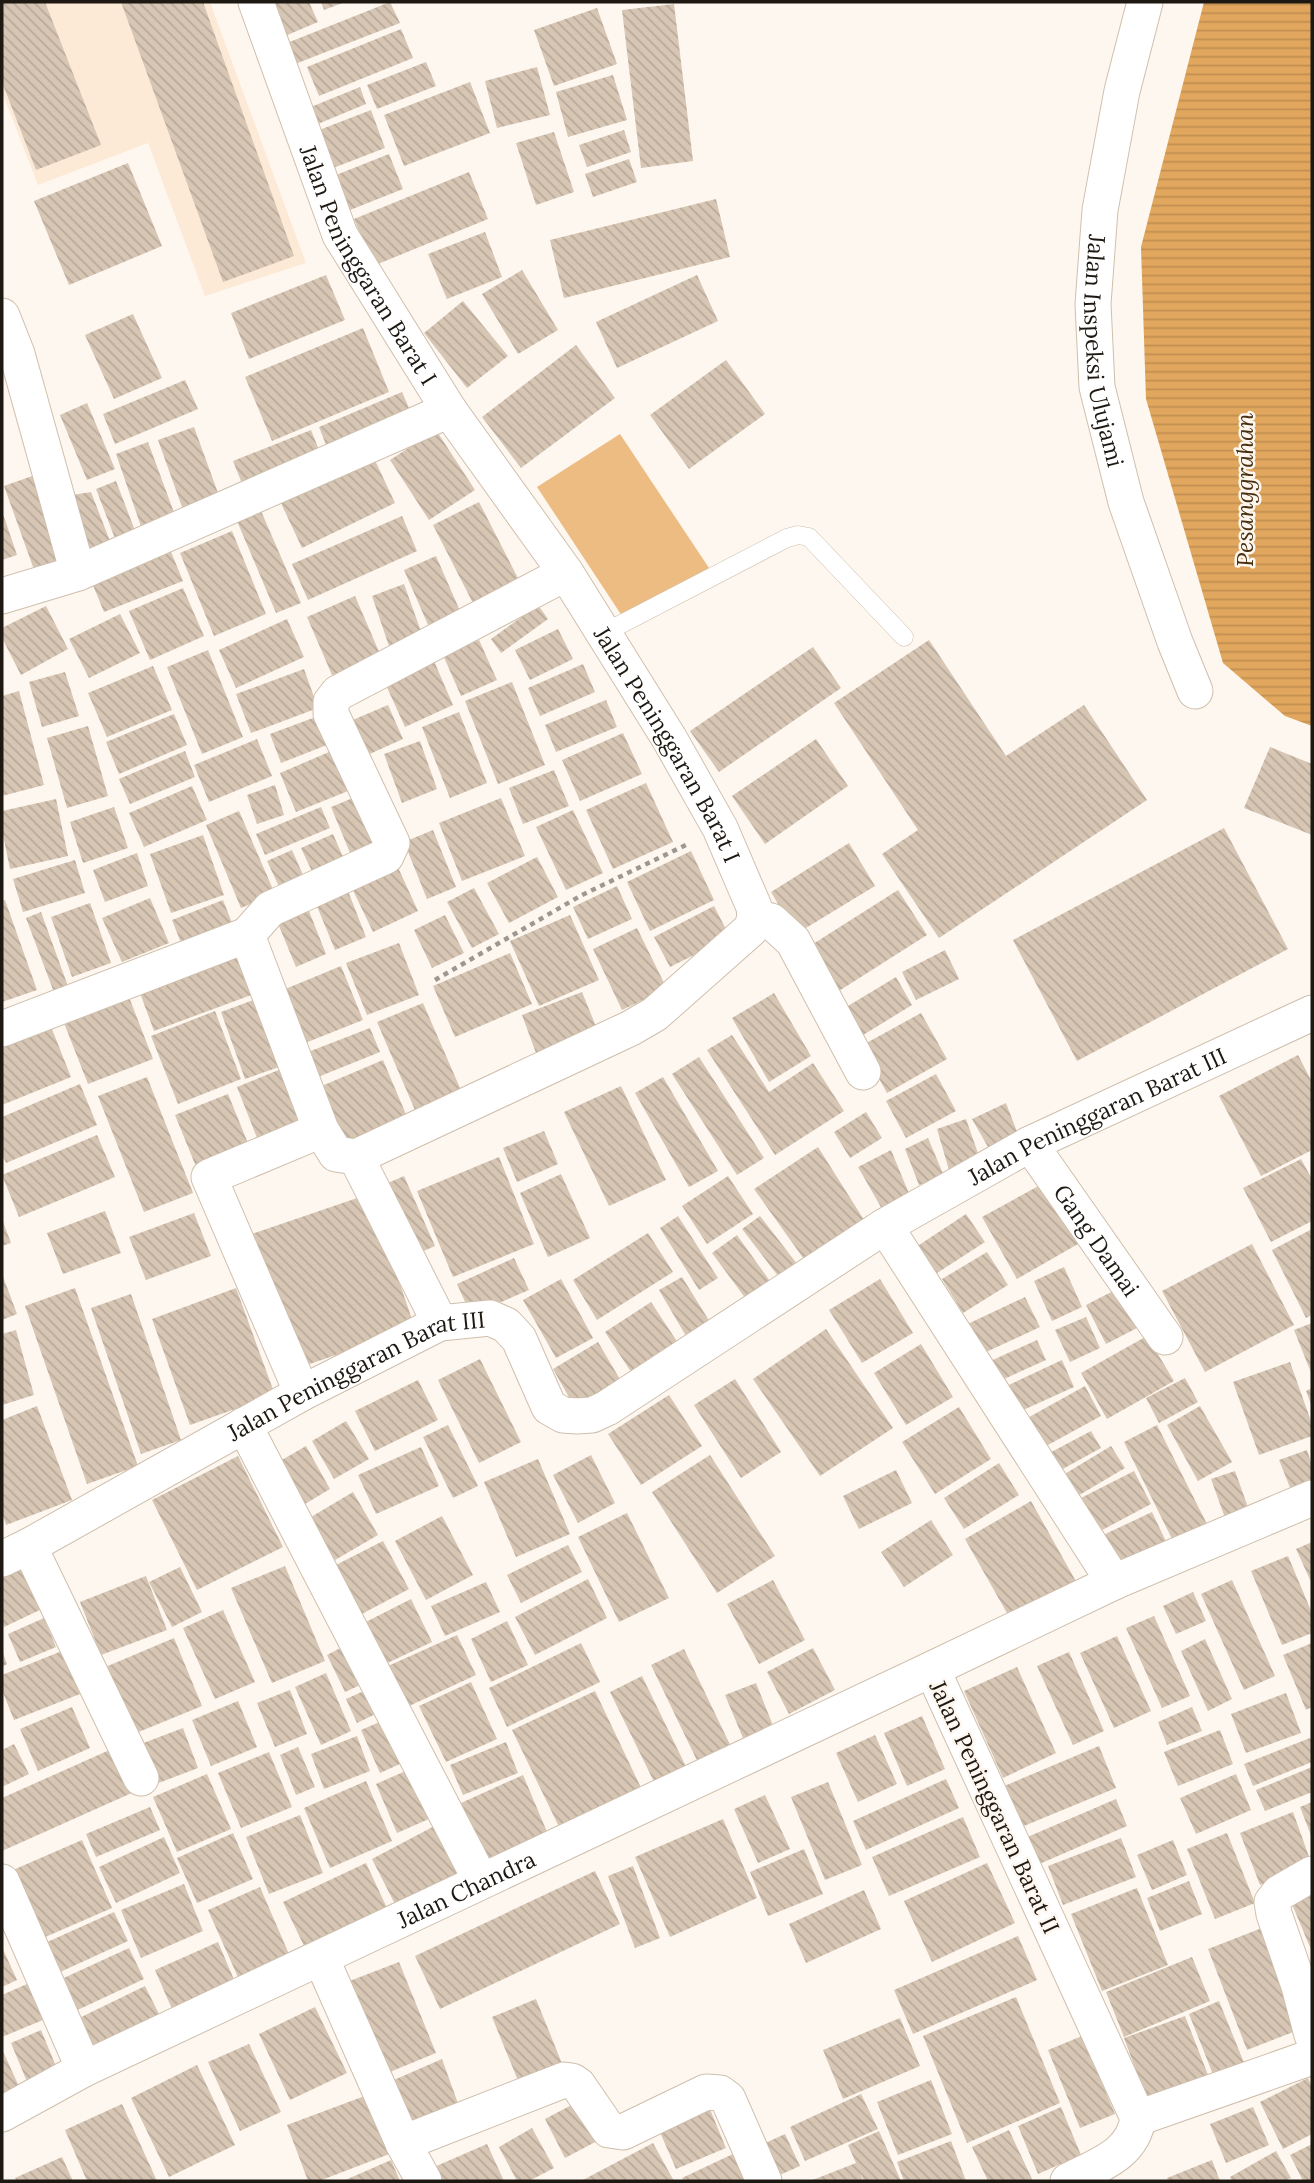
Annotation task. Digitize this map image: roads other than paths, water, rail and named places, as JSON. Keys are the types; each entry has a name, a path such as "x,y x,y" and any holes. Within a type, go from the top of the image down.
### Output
{"street":[{"name":"Jalan Peninggaran Barat I","path":"256,2 340,235 449,410 566,573 669,738 720,828 754,907 755,918"},
{"name":"Jalan Inspeksi Ulujami","path":"1145,2 1122,90 1100,210 1093,304 1097,387 1126,502 1195,691"},
{"path":"2,316 17,354 78,573"},
{"path":"2,596 78,573 449,410"},
{"path":"2,1029 247,935 270,909 386,856 392,843 331,714 331,702 338,693 566,573"},
{"path":"247,935 321,1130 336,1154 356,1157 631,1028 655,1014 741,939 751,929 755,918 771,921 793,941 863,1072"},
{"name":"Jalan Peninggaran Barat III","path":"15,1552 302,1392 440,1323 491,1318 506,1325 519,1339 549,1407 563,1415 592,1415 607,1408 885,1226 1030,1143 1312,1013"},
{"path":"302,1392 209,1177 321,1130"},
{"name":"Gang Damai","path":"1030,1143 1166,1337"},
{"path":"356,1157 440,1323"},
{"path":"885,1226 1114,1582"},
{"path":"244,1425 481,1881"},
{"name":"Jalan Peninggaran Barat II","path":"1138,2118 932,1670 1114,1582 1312,1498"},
{"path":"15,1552 141,1779"},
{"name":"Jalan Chandra","path":"2,2114 84,2069 932,1670"},
{"path":"1312,1874 1279,1893 1272,1902 1274,1914 1307,1995 1312,2035"},
{"path":"2,1882 84,2069"},
{"path":"320,1958 402,2144 424,2181"},
{"path":"1068,2181 1122,2152 1136,2132 1138,2118 1312,2057"},
{"path":"402,2144 564,2080 578,2085 609,2130 615,2132 623,2132 706,2092 720,2093 729,2098 764,2181"}],"lane":[{"path":"604,633 787,538 798,535 809,537 904,637"}],"water":[{"name":"Pesanggrahan","path":"1204,2 1312,2 1312,726 1285,716 1223,663 1146,399 1141,247"}]}
